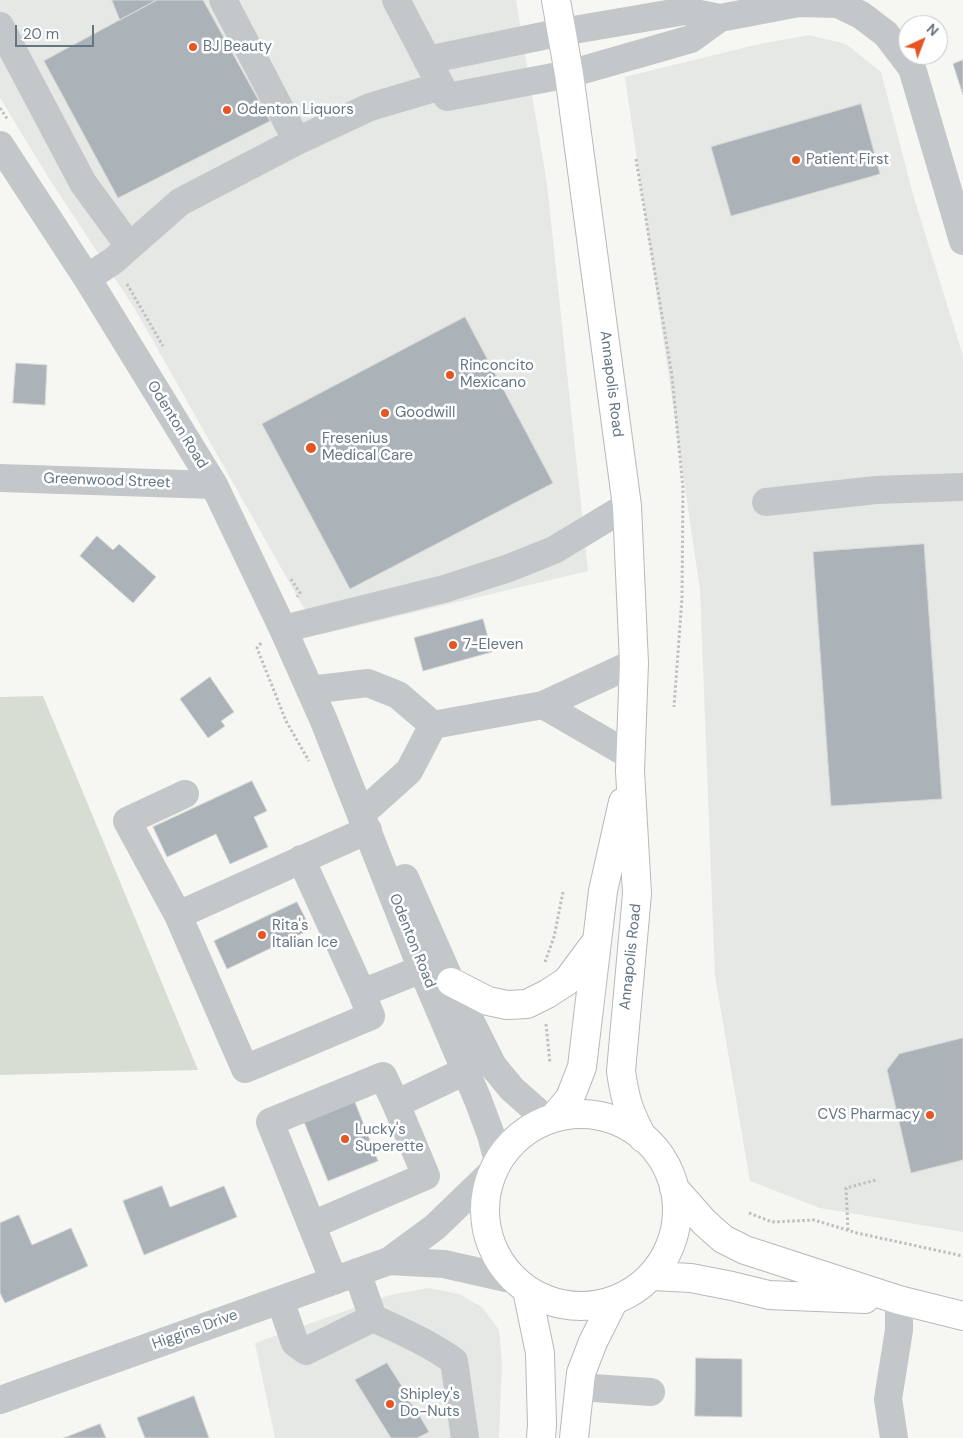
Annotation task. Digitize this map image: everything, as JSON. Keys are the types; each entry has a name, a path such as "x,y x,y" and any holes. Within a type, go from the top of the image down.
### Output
{"main road":[{"name":"Annapolis Road","path":"556,0 569,74 627,506 634,663 630,763 638,894 621,1071 625,1100 632,1118 644,1138"},
{"name":"Annapolis Road","path":"551,1118 570,1098 582,1067 603,891 630,763"},
{"path":"451,982 488,1001 508,1005 527,1004 567,981 597,941"},
{"path":"589,1114 611,1118 631,1127 644,1138 655,1147 667,1167 678,1203 676,1229 668,1254 653,1276 635,1291 613,1302 582,1307 550,1302 521,1285 504,1267 489,1238 485,1205 495,1167 516,1139 532,1127 551,1118 589,1114"},
{"path":"674,1188 704,1222 723,1239 745,1250 899,1300 963,1316"},
{"path":"653,1276 691,1278 769,1295 899,1300"},
{"path":"521,1285 540,1353 541,1438"},
{"path":"574,1438 581,1372 593,1342 613,1302"}],"street":[{"path":"223,0 297,141"},
{"path":"87,278 113,261 180,202 297,141 370,107 441,86 396,0"},
{"path":"427,60 562,32 685,11 720,18 799,3 838,4 861,15 886,34 912,68 962,234"},
{"path":"447,97 569,74 633,54 691,39 720,18"},
{"path":"0,26 83,183 129,246"},
{"name":"Odenton Road","path":"0,145 87,278 214,485 283,630 368,819 422,969 491,1135 495,1167"},
{"name":"Greenwood Street","path":"0,478 214,485"},
{"path":"766,502 876,490 963,487"},
{"path":"283,630 444,590 509,568 554,550 627,506"},
{"path":"433,725 543,706 634,663"},
{"path":"310,690 368,683 398,695 433,725"},
{"path":"543,706 579,727 630,763"},
{"path":"178,915 301,859 368,819 409,771 433,725"},
{"path":"185,794 127,821 178,915 245,1068 371,1016 301,859"},
{"name":"Odenton Road","path":"368,819 400,866 451,982 493,1066 512,1089 551,1118"},
{"path":"362,993 422,969"},
{"path":"396,1104 465,1071"},
{"path":"312,1225 426,1176 383,1076 270,1122 312,1225 373,1318 416,1337 454,1361 465,1438"},
{"name":"Higgins Drive","path":"0,1400 390,1261 435,1227 495,1167"},
{"name":"Higgins Drive","path":"390,1261 444,1264 521,1285"},
{"path":"280,1300 295,1343 306,1351 373,1318"},
{"path":"894,1438 888,1399 899,1330 899,1300"},
{"path":"579,1387 651,1392"}],"path":[{"path":"636,159 672,376 683,488 682,598 674,707"},
{"path":"848,1230 846,1188 876,1180"},
{"path":"749,1213 772,1222 814,1220 848,1230 963,1256"}],"shaded area":[{"path":"0,0 516,0 547,184 588,571 319,635 135,309 50,180 0,98"},
{"path":"809,35 846,44 881,72 914,198 963,356 963,1232 820,1208 750,1181 715,976 700,590 625,77 755,45"},
{"path":"43,696 198,1070 0,1075 0,697"},
{"path":"429,1288 459,1294 482,1307 499,1330 502,1363 499,1438 275,1438 255,1343 390,1295"}],"building":[{"path":"112,0 157,0 120,20"},
{"path":"157,0 203,0 270,121 118,198 44,61"},
{"path":"963,60 963,95 953,64"},
{"name":"Patient First","path":"861,104 880,174 731,216 711,147"},
{"path":"465,317 553,483 350,589 262,424"},
{"path":"16,363 47,365 45,405 13,403"},
{"path":"97,536 113,550 119,544 156,577 133,603 80,556"},
{"path":"924,544 942,799 831,806 813,552"},
{"name":"7-Eleven","path":"483,619 492,652 423,671 414,638"},
{"path":"210,677 234,712 221,721 225,726 208,738 180,699"},
{"path":"252,781 267,811 254,817 268,847 230,864 216,834 167,857 153,827"},
{"name":"Rita's Italian Ice","path":"297,902 311,929 227,969 214,941"},
{"name":"CVS Pharmacy","path":"963,1038 963,1160 911,1173 887,1070 899,1054"},
{"path":"351,1092 378,1161 328,1181 300,1112"},
{"path":"162,1186 170,1207 224,1186 237,1217 144,1255 123,1201"},
{"path":"19,1215 32,1245 71,1228 88,1266 5,1303 0,1293 0,1223"},
{"path":"696,1358 742,1359 742,1417 695,1416"},
{"name":"Shipley's Do-Nuts","path":"387,1363 403,1388 407,1399 415,1408 429,1432 417,1438 391,1438 355,1380"},
{"path":"194,1396 209,1438 145,1438 137,1418"},
{"path":"100,1424 106,1438 64,1438"}],"place":[{"name":"BJ Beauty","path":"193,47"},
{"name":"Odenton Liquors","path":"227,110"},
{"name":"Patient First","path":"796,160"},
{"name":"Rinconcito Mexicano","path":"450,375"},
{"name":"Goodwill","path":"385,413"},
{"name":"Fresenius Medical Care","path":"311,448"},
{"name":"7-Eleven","path":"453,645"},
{"name":"Rita's Italian Ice","path":"262,935"},
{"name":"CVS Pharmacy","path":"930,1115"},
{"name":"Lucky's Superette","path":"345,1139"},
{"name":"Shipley's Do-Nuts","path":"390,1404"}]}
